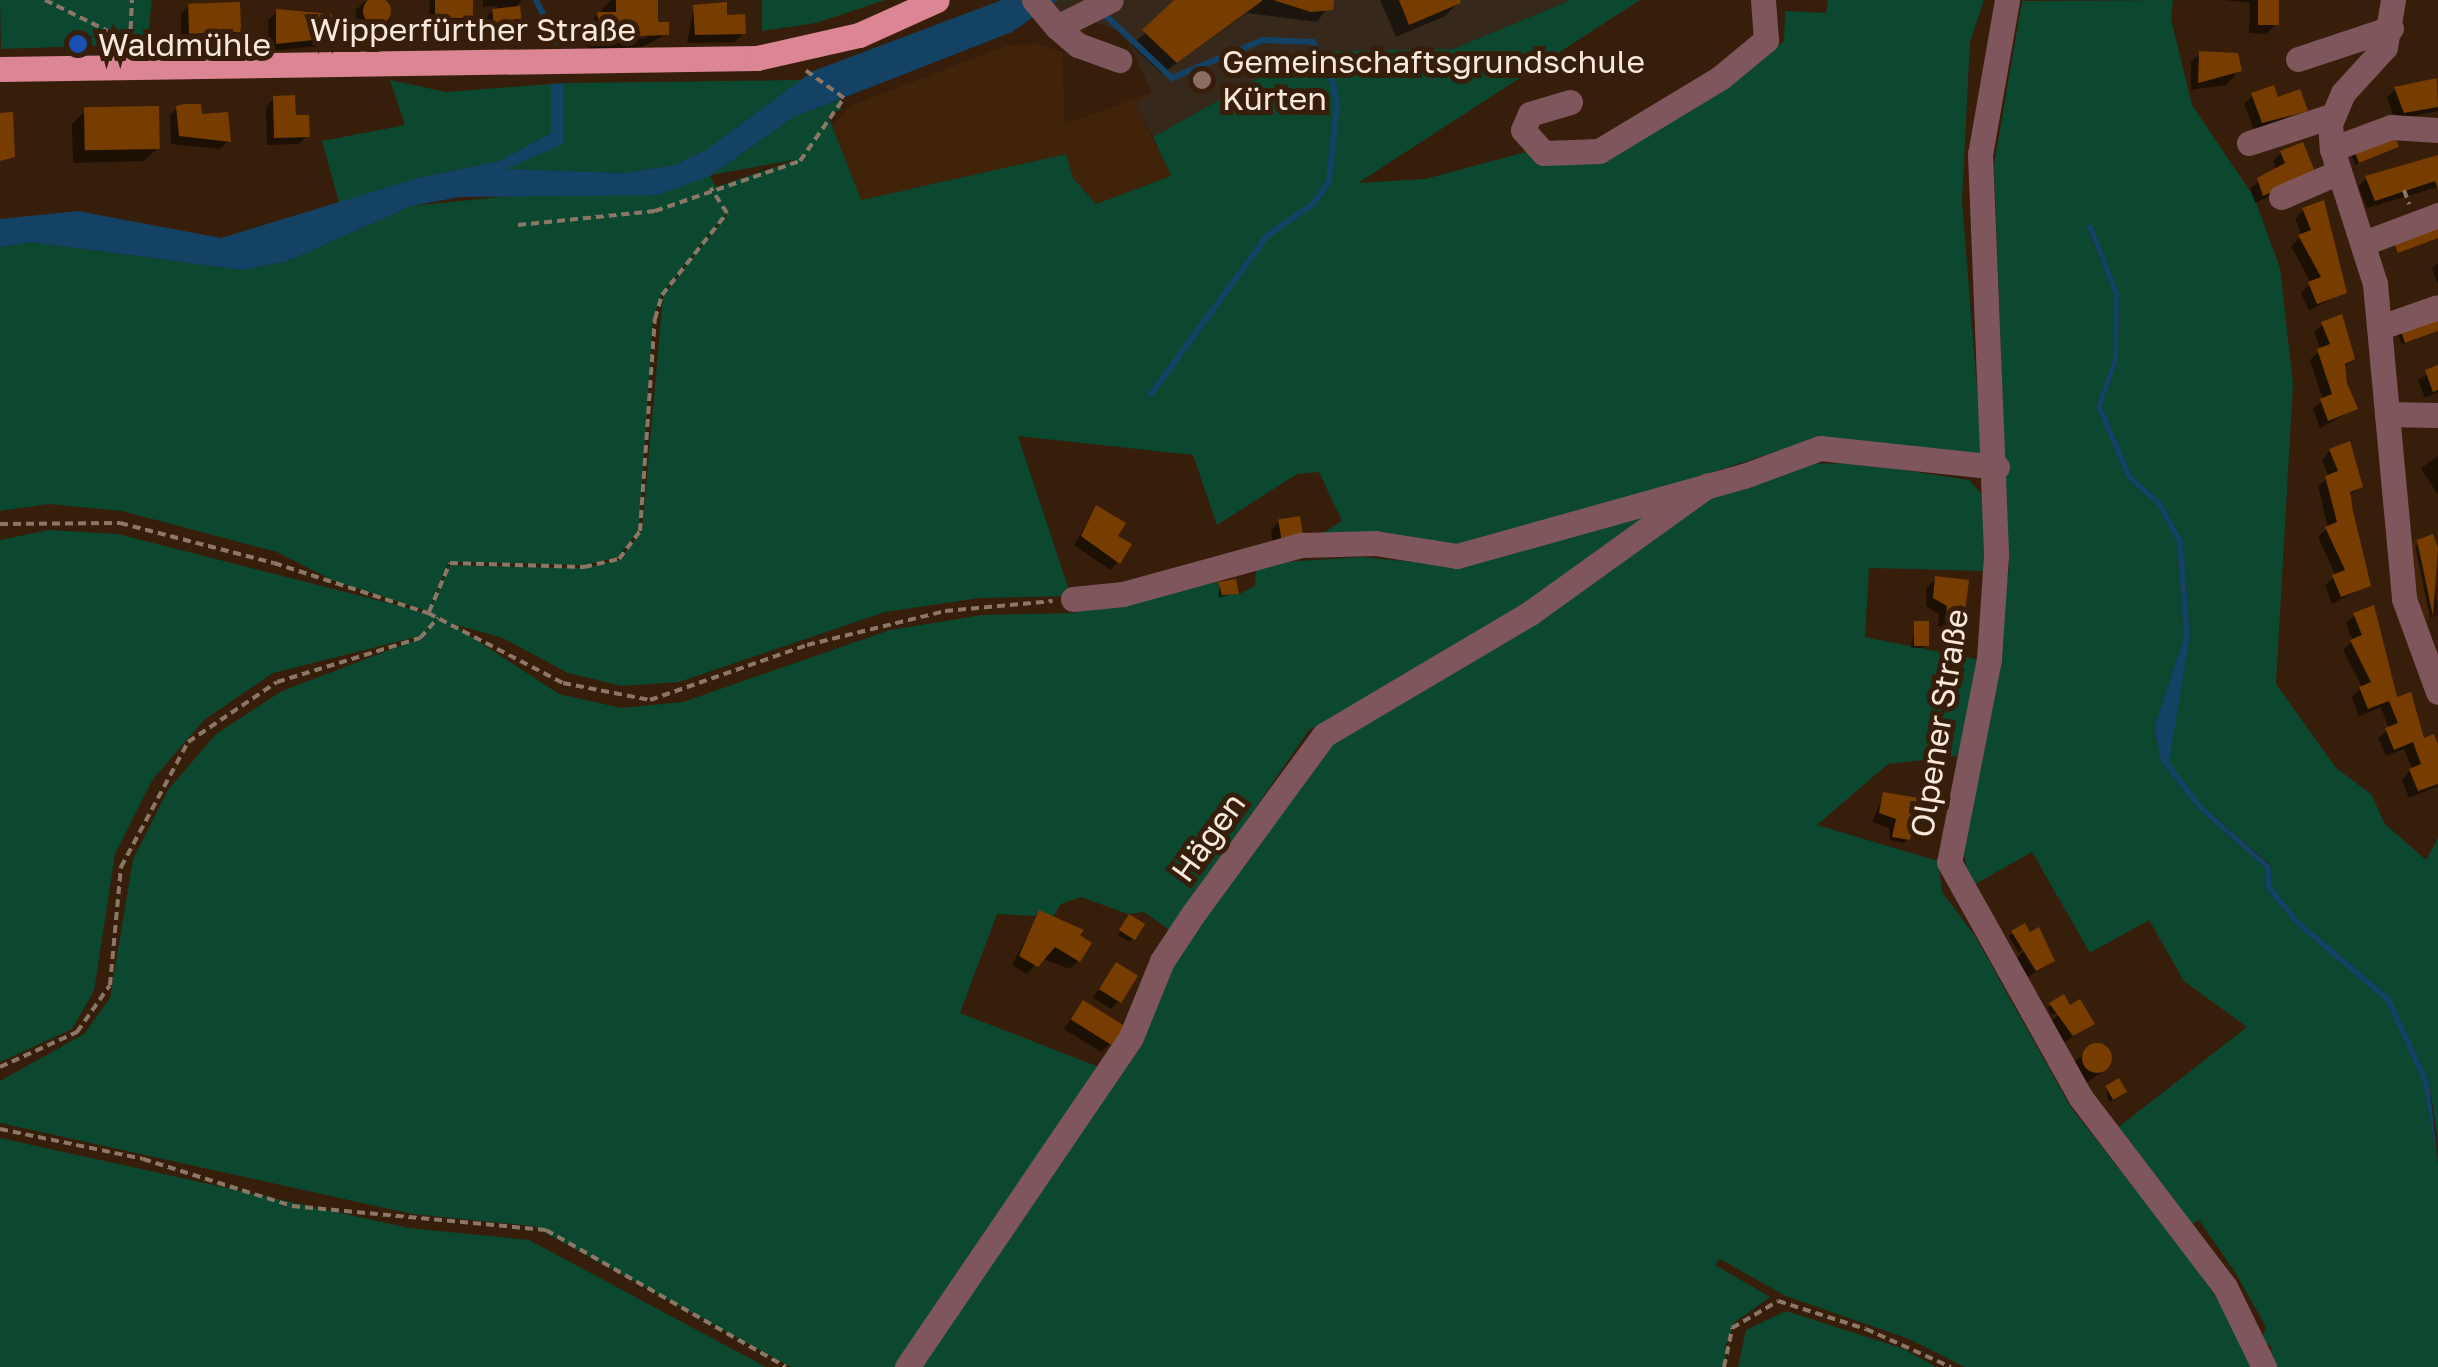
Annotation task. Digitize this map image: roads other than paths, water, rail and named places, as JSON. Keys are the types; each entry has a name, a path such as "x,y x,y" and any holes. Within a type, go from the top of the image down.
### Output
{"main road":[{"name":"Wipperfürther Straße","path":"0,69 131,55 757,58 859,35 937,0"}],"street":[{"path":"1112,0 1050,17 1078,45 1119,60"},
{"path":"1570,102 1530,114 1523,130 1544,153 1599,151 1720,78 1766,40 1763,0"},
{"name":"Olpener Straße","path":"2008,0 1980,154 1997,468 1989,658 1949,862 2081,1098 2225,1287 2264,1367"},
{"path":"2393,0 2386,47 2343,93 2334,115 2336,161 2364,243 2381,327 2404,599 2438,692"},
{"path":"2298,59 2391,28"},
{"path":"2249,143 2334,115"},
{"path":"2281,197 2391,127 2438,130"},
{"path":"2364,243 2438,215"},
{"path":"2381,327 2438,307"},
{"path":"2387,414 2438,415"},
{"name":"Hägen","path":"1073,599 1122,594 1302,545 1375,543 1457,556 1708,485 1820,448 1997,468"},
{"name":"Hägen","path":"907,1367 1130,1037 1162,961 1324,734 1530,613 1708,485"}],"water":[{"path":"1002,0 1058,0 1012,32 794,117 710,176 657,195 460,197 411,206 288,261 243,270 31,242 0,247 0,219 78,211 221,238 418,178 499,161 551,133 551,84 563,83 563,144 506,169 624,173 674,165 706,150 813,71"},
{"path":"2092,224 2119,294 2118,360 2102,406 2132,476 2162,502 2183,541 2190,637 2169,762 2203,806 2271,866 2272,887 2299,920 2391,998 2429,1081 2438,1163 2423,1083 2386,1002 2295,924 2266,889 2265,868 2199,810 2161,762 2154,728 2184,637 2177,543 2157,505 2127,479 2096,407 2113,359 2114,295 2087,226"}],"waterway":[{"path":"536,0 556,41"},
{"path":"1103,13 1172,78 1263,40 1313,42 1332,77 1337,105 1329,181 1314,203 1267,236 1151,394"}],"place":[{"name":"Waldmühle","path":"78,44"},
{"name":"Gemeinschaftsgrundschule Kürten","path":"1202,80"}]}
